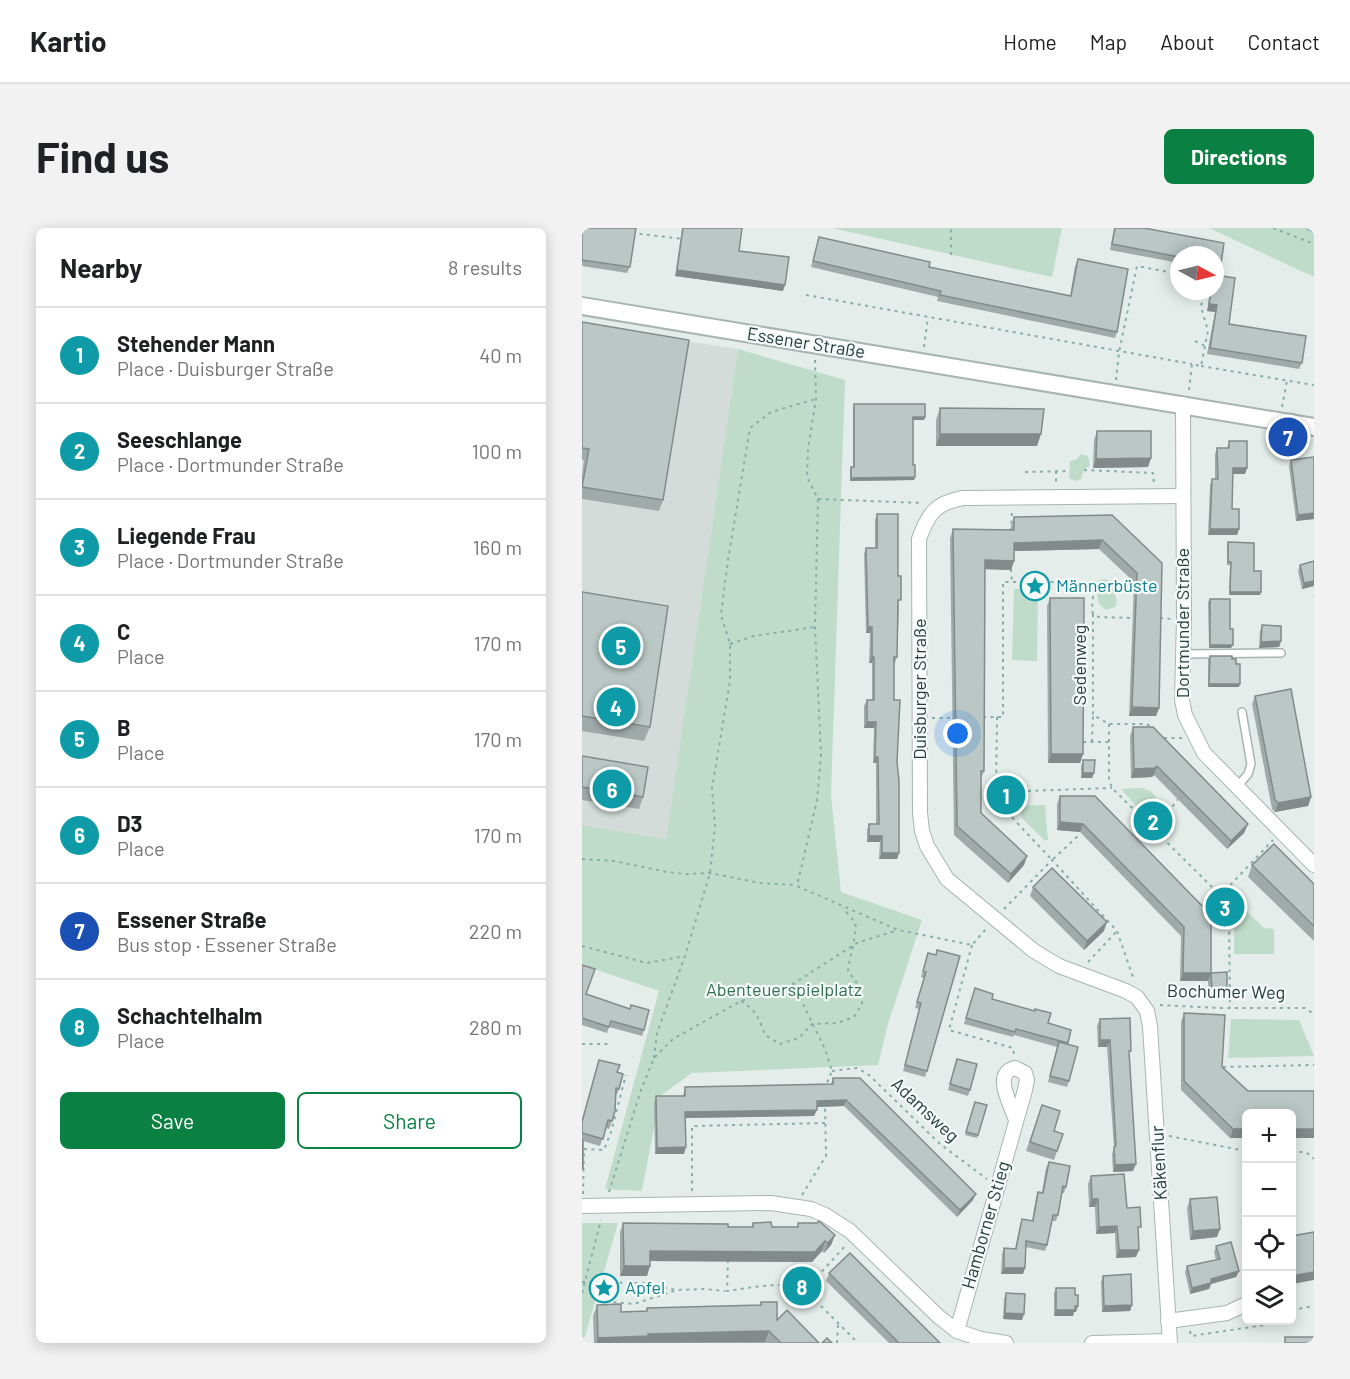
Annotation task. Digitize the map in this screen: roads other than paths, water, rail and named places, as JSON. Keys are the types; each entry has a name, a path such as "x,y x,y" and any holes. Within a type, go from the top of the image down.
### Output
{"street":[{"name":"Essener Straße","path":"582,306 1314,427"},
{"name":"Dortmunder Straße","path":"1185,404 1182,700 1185,715 1204,753 1314,865"},
{"name":"Duisburger Straße","path":"1141,1002 1126,991 1059,966 1034,951 947,879 927,846 920,813 919,539 929,515 940,504 963,498 1183,496"},
{"name":"Käkenflur","path":"1141,1002 1150,1026 1170,1342"},
{"name":"Hamborner Stieg","path":"957,1330 998,1182 1016,1120 1027,1080 1025,1073 1015,1068 1008,1069 1003,1081 1016,1120"},
{"path":"582,1206 604,1208 771,1203 795,1205 825,1215 855,1235 939,1317 957,1330 981,1339 1006,1343"},
{"path":"1168,1321 1227,1312 1242,1306"},
{"path":"1092,1343 1170,1342"}],"lane":[{"path":"1183,654 1281,653"},
{"path":"1237,787 1248,774 1251,764 1242,712"}],"waterway":[{"path":"1308,228 1314,231"}],"place":[{"name":"Essener Straße","path":"1288,437"},
{"name":"Männerbüste","path":"1035,586"},
{"name":"B","path":"621,646"},
{"name":"C","path":"616,707"},
{"name":"D3","path":"612,789"},
{"name":"Stehender Mann","path":"1006,795"},
{"name":"Seeschlange","path":"1153,821"},
{"name":"Liegende Frau","path":"1225,907"},
{"name":"Schachtelhalm","path":"802,1286"},
{"name":"Apfel","path":"604,1288"}],"park label":[{"name":"Abenteuerspielplatz","path":"784,990"}]}
